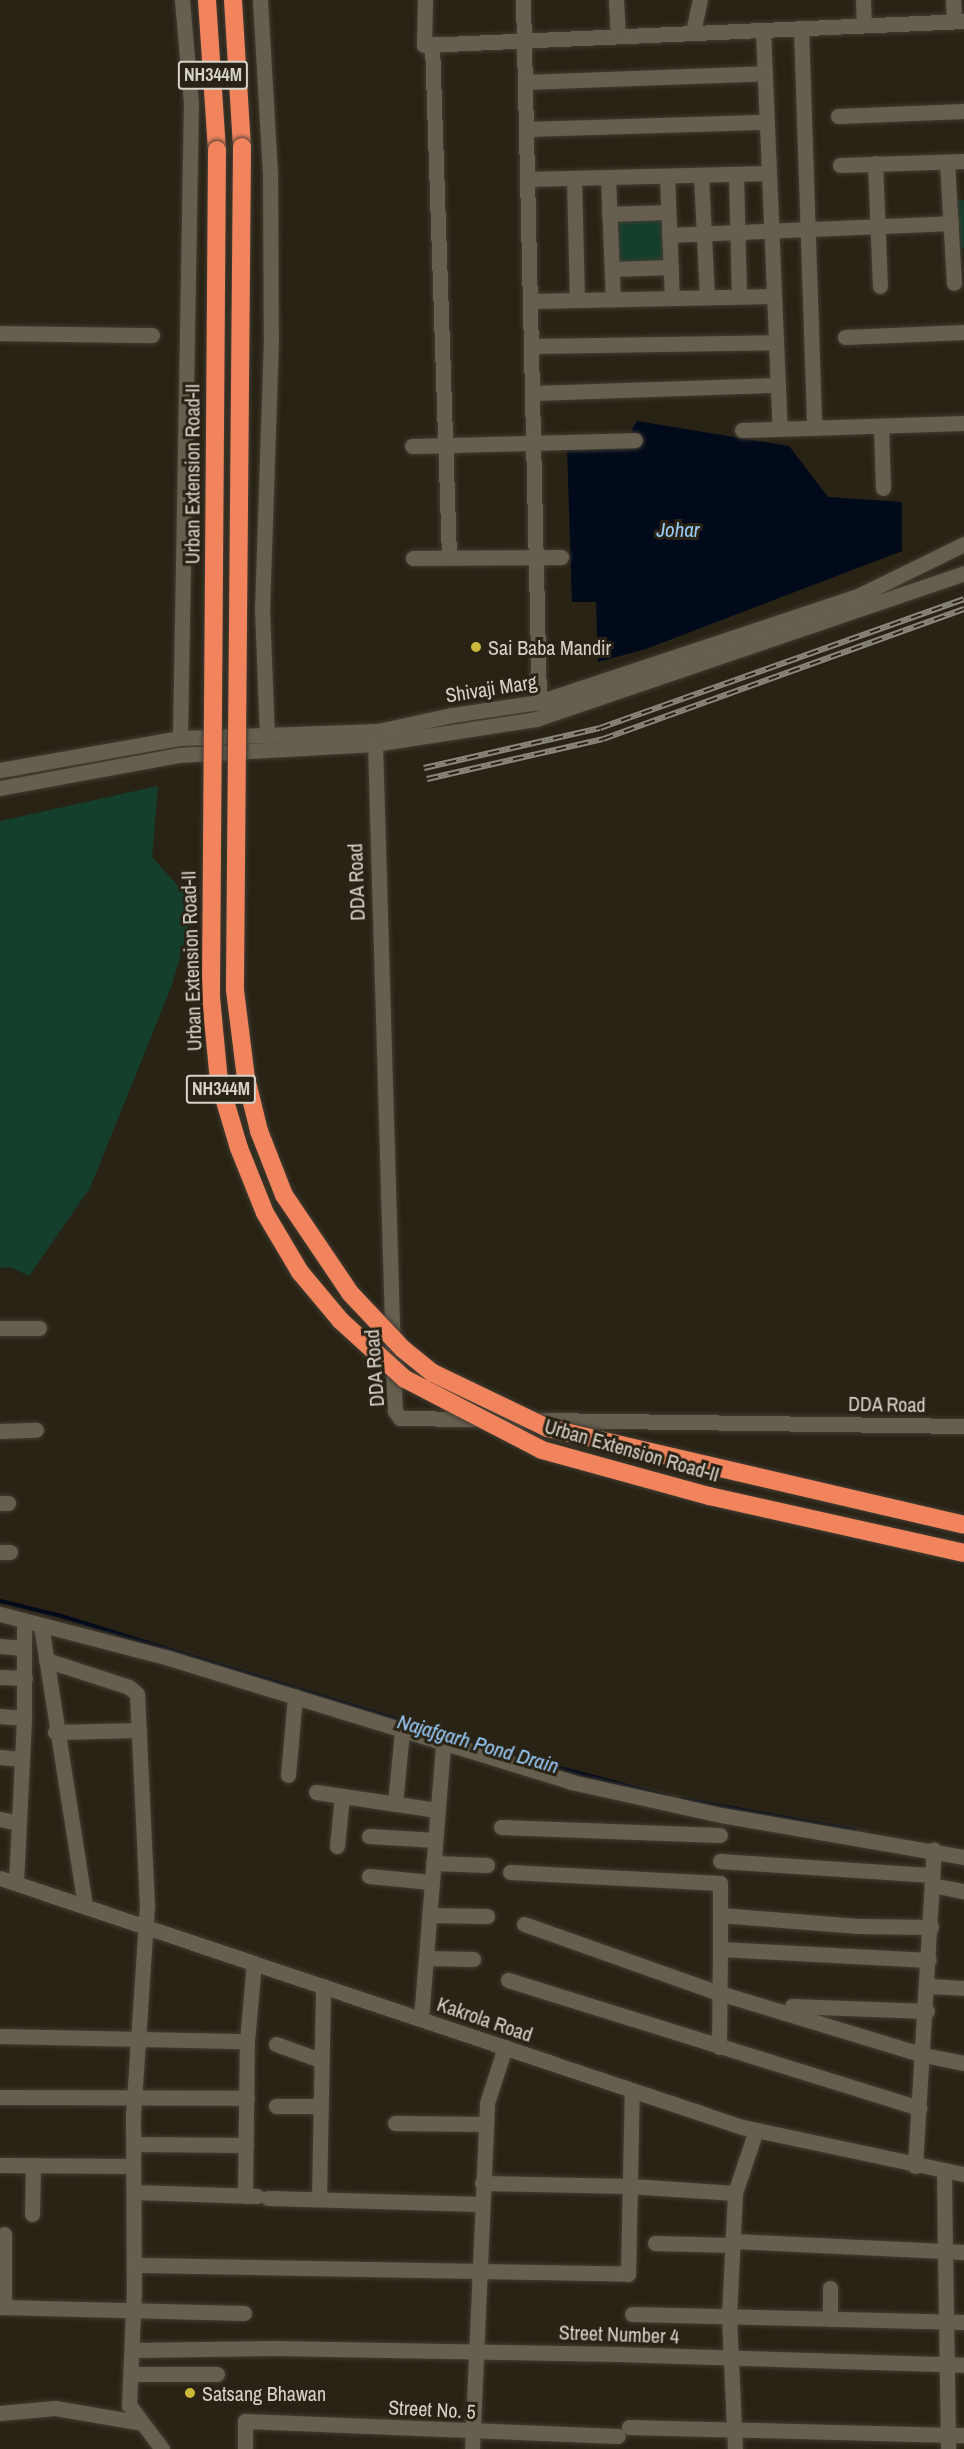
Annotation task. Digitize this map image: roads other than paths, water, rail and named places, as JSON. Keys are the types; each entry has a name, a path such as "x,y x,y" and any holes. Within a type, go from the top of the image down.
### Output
{"highway":[{"name":"Urban Extension Road-II","path":"207,0 217,150 211,996 219,1081 239,1148 265,1213 300,1272 341,1321 405,1379 542,1450 709,1496 964,1553"},
{"name":"Urban Extension Road-II","path":"233,0 242,147 235,990 248,1089 259,1131 284,1195 350,1293 403,1349 433,1373 548,1428 964,1525"}],"street":[{"path":"180,738 191,103 182,0"},
{"path":"260,0 270,184 271,339 262,608 267,736"},
{"path":"425,0 424,45 959,21 953,0"},
{"path":"523,0 539,702"},
{"path":"616,0 618,36"},
{"path":"693,32 700,0"},
{"path":"863,0 864,25"},
{"path":"801,28 814,428"},
{"path":"763,30 780,429"},
{"path":"432,44 448,557"},
{"path":"525,81 765,73"},
{"path":"838,116 964,111"},
{"path":"526,129 767,122"},
{"path":"840,165 964,161"},
{"path":"947,162 957,195 951,223 958,253 954,283"},
{"path":"876,163 880,286"},
{"path":"528,180 769,173"},
{"path":"736,174 739,296"},
{"path":"701,175 707,297"},
{"path":"667,176 672,298"},
{"path":"608,177 613,299"},
{"path":"574,178 577,300"},
{"path":"609,214 668,212"},
{"path":"669,235 951,223"},
{"path":"612,269 671,267"},
{"path":"531,301 774,296"},
{"path":"845,338 964,332"},
{"path":"0,333 152,335"},
{"path":"532,346 776,342"},
{"path":"533,393 778,386"},
{"path":"742,430 964,423"},
{"path":"881,426 883,488"},
{"path":"412,446 635,440"},
{"name":"Shivaji Marg","path":"0,770 180,738 378,731 539,702 858,596 964,544"},
{"path":"413,558 561,557"},
{"name":"Shivaji Marg","path":"0,788 178,755 374,747 536,719 964,573"},
{"name":"DDA Road","path":"374,747 394,1392 395,1411 400,1418 964,1426"},
{"path":"0,1328 39,1328"},
{"path":"0,1431 36,1430"},
{"path":"0,1614 295,1696 443,1744 604,1790 721,1815 964,1857"},
{"path":"16,1883 24,1718 24,1621"},
{"path":"41,1625 85,1906"},
{"path":"0,1646 24,1648"},
{"path":"46,1660 135,1690 140,1730 147,1905 134,2100 134,2265 129,2405 162,2449"},
{"path":"0,1677 25,1678"},
{"path":"288,1775 295,1696"},
{"path":"0,1716 24,1718"},
{"path":"56,1732 140,1730"},
{"path":"394,1804 402,1731"},
{"path":"422,2019 443,1744"},
{"path":"0,1757 22,1759"},
{"path":"316,1792 437,1810"},
{"path":"338,1846 342,1796"},
{"path":"718,2047 721,1815"},
{"path":"0,1819 19,1823"},
{"path":"501,1827 720,1835"},
{"path":"369,1836 435,1840"},
{"path":"915,2166 927,2011 934,1850"},
{"path":"720,1861 933,1880 964,1891"},
{"path":"433,1863 487,1865"},
{"path":"510,1872 720,1883"},
{"path":"369,1876 432,1882"},
{"name":"Kakrola Road","path":"0,1878 756,2130 915,2166 964,2174"},
{"path":"429,1915 487,1916"},
{"path":"720,1915 858,1926 931,1927"},
{"path":"524,1924 720,1993 924,2055 964,2063"},
{"path":"720,1948 929,1960"},
{"path":"426,1958 473,1959"},
{"path":"254,1963 247,2041 246,2145 257,2196"},
{"path":"508,1980 920,2108"},
{"path":"319,2199 323,1986"},
{"path":"928,1986 964,1988"},
{"path":"765,2005 927,2011"},
{"path":"0,2036 247,2041"},
{"path":"276,2044 320,2060"},
{"path":"472,2449 487,2103 505,2047"},
{"path":"134,2265 479,2274 628,2274 632,2090"},
{"path":"0,2097 134,2100 248,2098"},
{"path":"276,2106 320,2106"},
{"path":"395,2123 486,2124"},
{"path":"735,2449 729,2316 735,2193 756,2130"},
{"path":"133,2144 246,2145"},
{"path":"0,2165 133,2166"},
{"path":"32,2214 33,2165"},
{"path":"944,2171 948,2321 945,2365 948,2442"},
{"path":"482,2183 630,2186 735,2193"},
{"path":"134,2192 481,2204"},
{"path":"4,2234 2,2307 133,2308 220,2315 244,2313"},
{"path":"655,2243 733,2243 964,2252"},
{"path":"830,2288 830,2319"},
{"path":"632,2314 964,2322"},
{"name":"Street Number 4","path":"132,2350 274,2348 964,2365"},
{"path":"131,2374 217,2374"},
{"path":"0,2413 55,2408 142,2423"},
{"name":"Street No. 5","path":"245,2449 245,2421 473,2432 735,2430 948,2442 964,2435"}],"water":[{"name":"Johar","path":"637,421 789,446 828,497 902,502 902,551 646,649 598,662 596,602 572,602 567,448 622,447"}],"waterway":[{"name":"Najafgarh Pond Drain","path":"0,1601 61,1616 518,1757 667,1796"},
{"name":"Najafgarh Pond Drain","path":"683,1799 853,1830"}],"railway":[{"path":"424,768 600,728 964,599"},
{"path":"427,779 603,739 964,609"}],"place":[{"name":"Sai Baba Mandir","path":"476,647"},
{"name":"Satsang Bhawan","path":"190,2393"}]}
